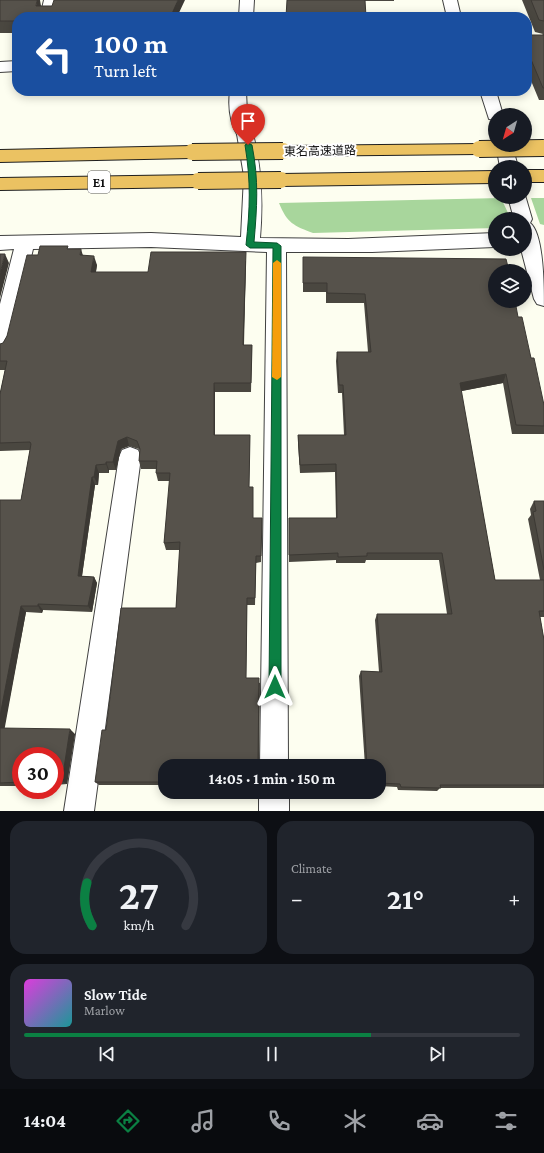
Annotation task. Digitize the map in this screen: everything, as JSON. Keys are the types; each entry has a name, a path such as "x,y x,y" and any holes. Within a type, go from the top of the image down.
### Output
{"highway":[{"name":"東名高速道路","path":"0,156 544,148"},
{"path":"532,176 544,176"},
{"name":"E1","path":"0,184 488,177"}],"street":[{"path":"48,12 51,0"},
{"path":"246,0 246,12"},
{"path":"450,0 453,12"},
{"path":"0,67 12,66"},
{"path":"238,96 239,118 252,156 254,173 254,206 250,245"},
{"path":"489,96 493,108"},
{"path":"0,243 200,240 277,246 388,246 488,240"},
{"path":"0,345 25,243"},
{"path":"532,245 544,300"},
{"path":"274,759 277,246"},
{"path":"79,811 130,456"},
{"path":"274,799 274,811"}],"green space":[{"path":"488,198 488,204 504,204 508,212 488,212 488,228 313,233 292,223 285,215 279,203"},
{"path":"532,198 544,198 544,225 540,224"}],"building":[{"path":"0,0 37,0 36,6 52,6 54,0 178,0 173,12 12,12 12,21 0,21"},
{"path":"287,0 365,0 366,12 286,12"},
{"path":"531,0 544,0 544,21 539,20"},
{"path":"532,35 544,35 543,88 532,62"},
{"path":"40,246 68,246 67,249 81,249 80,255 94,256 91,272 148,272 151,252 246,252 243,345 252,345 251,383 214,383 214,435 250,435 249,487 253,487 253,518 262,518 261,556 256,556 255,598 247,598 246,678 259,678 258,759 158,759 158,782 95,782 102,730 106,730 121,608 176,608 180,542 164,543 170,473 156,473 157,461 139,461 140,449 137,441 127,437 118,441 113,462 106,462 106,464 96,465 94,477 92,477 78,576 94,577 88,606 38,604 38,606 21,606 0,716 0,500 21,500 31,444 30,442 0,443 0,394 7,361 0,361 0,344 3,343 7,336 27,255 38,255"},
{"path":"0,254 5,254 0,273"},
{"path":"303,257 506,259 507,264 488,264 488,308 516,308 518,317 522,317 531,358 534,358 544,405 544,426 516,425 506,374 460,383 495,580 544,580 544,611 539,611 544,640 544,785 440,785 441,788 401,787 400,784 386,783 386,759 367,759 361,671 382,672 377,614 452,614 442,553 367,553 367,556 338,557 338,553 289,555 289,518 337,518 336,464 300,465 298,435 346,435 343,385 339,385 337,352 371,352 365,294 327,293 327,283 303,283"},
{"path":"534,501 544,501 544,570 533,512 536,511"},
{"path":"0,728 70,729 64,768 64,747 12,747 12,782 0,783"}],"slow traffic":[{"path":"277,263 277,377"}],"route":[{"path":"248,145 252,156 254,173 254,206 250,245 277,246 275,687"}]}
